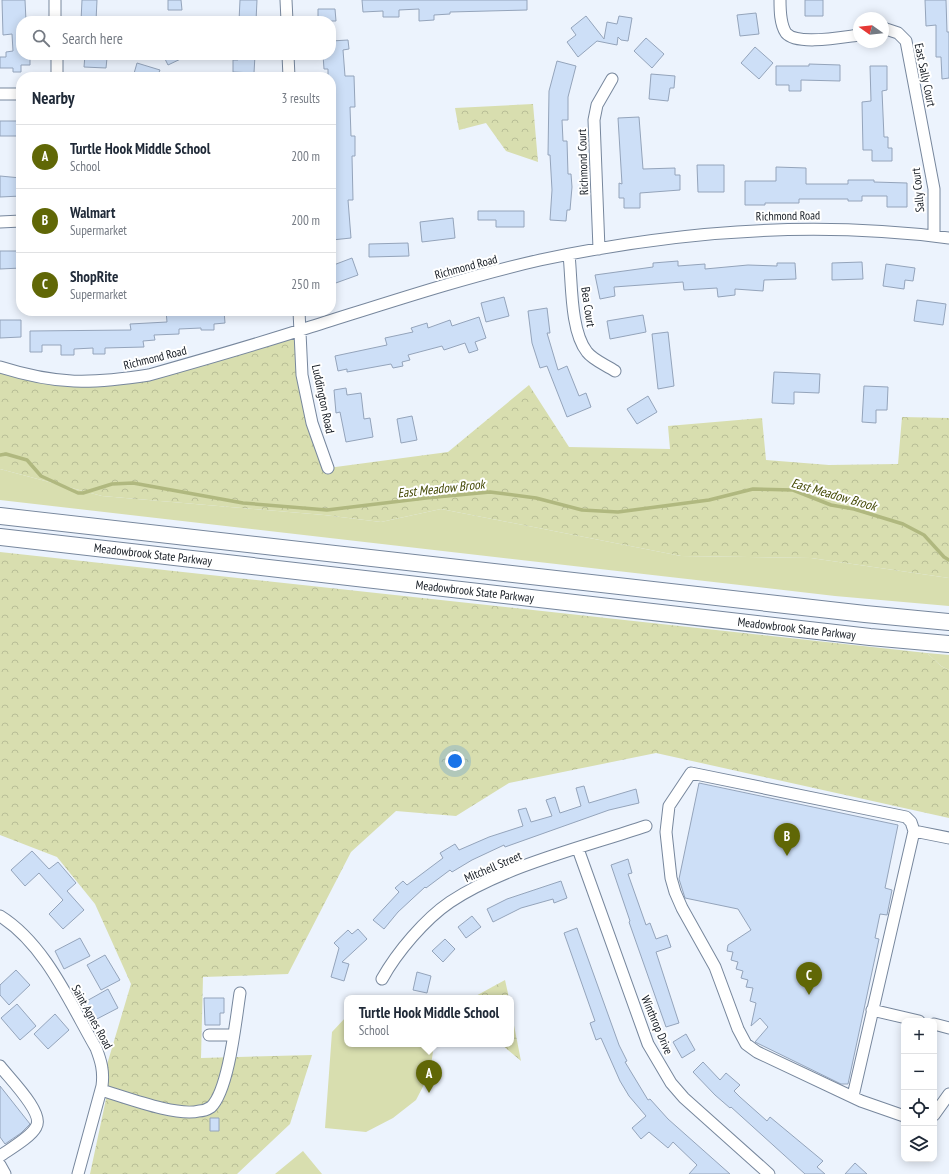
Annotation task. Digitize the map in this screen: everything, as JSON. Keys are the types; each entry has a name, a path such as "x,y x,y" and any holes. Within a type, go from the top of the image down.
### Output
{"highway":[{"name":"Meadowbrook State Parkway","path":"0,516 857,613 949,622"},
{"name":"Meadowbrook State Parkway","path":"0,537 870,637 949,644"}],"street":[{"path":"54,0 55,16"},
{"path":"286,0 287,16"},
{"path":"780,0 784,29 792,38 798,40 829,39 853,36"},
{"name":"East Sally Court","path":"889,30 898,33 906,41 921,118"},
{"path":"57,60 57,72"},
{"path":"288,60 289,72"},
{"name":"Richmond Court","path":"599,249 594,120 597,106 612,79"},
{"path":"0,94 16,94"},
{"name":"Sally Court","path":"921,118 934,190 934,236"},
{"path":"0,222 16,221"},
{"name":"Richmond Road","path":"0,367 32,377 66,382 109,382 149,376 300,331 427,290 540,260 663,238 740,231 815,228 949,238"},
{"name":"Bea Court","path":"569,255 576,323 580,337 586,351 615,371"},
{"name":"Luddington Road","path":"299,316 302,375 312,423 328,468"},
{"path":"853,1096 914,831 912,822 906,817 691,772 669,806 666,832 671,878 674,892 714,967 746,1044 757,1052 853,1096 901,1115"},
{"name":"Mitchell Street","path":"382,978 393,961 418,931 449,903 491,880 646,826"},
{"path":"914,831 949,838"},
{"name":"Winthrop Drive","path":"578,849 648,1044 656,1060 684,1098 769,1174"},
{"name":"Saint Agnes Road","path":"0,916 12,923 35,946 96,1048 104,1074 78,1174"},
{"path":"101,1090 177,1111 198,1112 210,1107 219,1094 228,1067 240,993"},
{"path":"872,1010 906,1018"},
{"path":"937,1025 949,1028"},
{"path":"209,1035 233,1034"},
{"path":"0,1066 36,1110 38,1118 37,1126 32,1132 0,1156"},
{"path":"937,1111 949,1094"},
{"path":"0,1165 5,1174"}],"green space":[{"path":"533,104 538,162 506,151 486,123 459,130 455,108"},
{"path":"300,331 302,375 328,468 448,452 529,385 569,447 670,449 668,426 762,418 766,460 829,465 898,464 902,417 949,418 949,578 811,558 681,556 441,509 381,522 324,515 102,496 0,469 0,367 109,382"},
{"path":"0,469 102,496 324,515 381,522 441,509 681,556 811,558 949,578 949,606 835,596 0,500"},
{"path":"0,552 927,653 941,666 949,670 949,818 656,753 509,783 456,816 396,811 351,852 288,974 203,977 201,1058 312,1055 290,1124 237,1174 90,1174 106,1099 103,1078 131,984 95,904 57,857 0,835"},
{"path":"927,653 949,655 949,670 941,666"},
{"path":"505,980 508,995 478,995"},
{"path":"344,1019 344,1047 434,1047 430,1073 416,1100 393,1118 366,1132 325,1128 332,1032"},
{"path":"514,1025 521,1061 505,1047 514,1047"},
{"path":"303,1151 322,1174 275,1174"}],"building":[{"path":"2,0 25,0 26,16 16,16 16,60 30,60 30,65 21,65 21,72 13,72 13,68 0,68 0,57 6,57 6,52 13,51 12,34 3,35"},
{"path":"82,0 97,0 96,16 81,16"},
{"path":"168,0 181,0 182,10 168,10"},
{"path":"240,0 257,0 256,16 239,16"},
{"path":"362,0 527,0 527,10 450,12 450,14 434,15 434,20 419,21 419,9 399,10 399,17 383,17 383,11 363,12"},
{"path":"805,0 823,0 823,16 805,16"},
{"path":"925,0 946,0 947,32 949,32 949,78 942,79 941,57 936,57 936,25 926,26"},
{"path":"318,9 335,9 336,16 318,16"},
{"path":"756,13 759,34 740,36 737,15"},
{"path":"586,16 604,39 607,22 617,24 619,16 632,18 628,41 621,40 618,37 617,45 597,41 578,57 567,42 576,35 571,28"},
{"path":"646,38 664,54 652,68 634,51"},
{"path":"348,40 349,49 343,50 345,76 354,76 355,107 350,107 351,136 355,136 355,156 352,156 353,200 348,200 351,238 336,240 336,72 328,72 328,69 324,69 323,60 336,60 336,41"},
{"path":"755,47 773,63 759,79 741,63"},
{"path":"85,60 107,60 106,68 84,67"},
{"path":"166,60 178,60 168,65"},
{"path":"233,60 255,60 254,72 233,72"},
{"path":"557,61 576,66 568,97 568,120 562,120 563,141 567,141 568,174 571,174 572,187 570,210 567,210 566,221 550,220 552,190 550,155 548,155 549,91"},
{"path":"137,63 160,70 159,72 134,72"},
{"path":"809,64 840,65 840,81 801,80 801,91 789,91 789,85 776,85 776,66 809,66"},
{"path":"870,66 887,66 887,90 882,91 884,137 888,137 888,148 892,148 892,161 872,161 872,150 863,150 862,102 871,101"},
{"path":"651,74 675,76 674,88 670,88 668,101 649,99"},
{"path":"639,117 643,169 675,168 675,175 680,175 680,190 640,193 640,208 624,208 624,198 619,198 619,183 622,184 618,118"},
{"path":"0,121 16,121 16,136 0,136"},
{"path":"697,165 724,165 724,192 698,192"},
{"path":"776,167 806,168 806,184 848,184 848,180 874,180 874,182 907,183 907,207 887,207 887,196 862,196 862,201 848,201 848,199 799,199 799,203 765,203 765,205 745,205 745,181 776,181"},
{"path":"0,176 16,178 16,196 0,197"},
{"path":"478,211 524,211 524,227 496,227 496,220 478,220"},
{"path":"453,218 455,238 422,242 420,222"},
{"path":"408,243 409,256 369,257 369,244"},
{"path":"0,251 16,251 16,268 0,269"},
{"path":"352,258 358,275 336,283 336,264"},
{"path":"678,261 678,266 705,264 705,269 748,265 777,266 777,263 795,263 796,279 764,280 763,291 735,289 735,295 718,297 717,288 684,290 683,282 614,287 615,296 600,299 595,275 653,267 653,263"},
{"path":"862,262 863,279 832,280 832,263"},
{"path":"886,264 915,268 913,281 905,280 904,289 883,286"},
{"path":"504,297 509,316 486,322 481,303"},
{"path":"917,300 946,304 943,325 914,321"},
{"path":"547,308 550,333 547,333 558,370 567,366 579,396 586,393 591,407 567,417 547,366 540,368 532,343 528,311"},
{"path":"643,315 646,332 610,339 607,321"},
{"path":"166,316 224,316 225,323 214,324 214,330 201,330 201,328 179,329 179,334 154,335 155,340 143,341 144,347 105,348 105,354 93,354 93,348 74,349 74,355 61,355 61,345 42,345 42,352 30,352 30,331 131,330 130,324 167,322"},
{"path":"479,317 486,338 475,342 478,350 469,353 465,343 444,350 442,346 408,355 410,360 402,362 403,366 393,368 391,364 347,372 347,369 338,371 335,356 387,345 385,338 413,332 411,328 427,323 428,328 450,320 452,326"},
{"path":"0,320 21,320 21,337 0,338"},
{"path":"668,332 674,386 658,389 652,334"},
{"path":"774,372 820,374 819,393 794,392 794,404 772,403"},
{"path":"864,386 888,387 887,410 876,410 876,423 862,422"},
{"path":"346,388 347,395 361,393 364,419 370,418 373,437 346,442 340,412 336,413 334,390"},
{"path":"648,396 657,412 637,424 627,409"},
{"path":"412,416 417,440 401,443 397,419"},
{"path":"699,783 898,825 885,888 892,890 887,915 880,914 875,938 879,939 848,1084 841,1084 755,1042 768,1027 760,1018 751,1026 756,1003 750,1001 753,988 746,987 748,980 741,978 743,971 736,969 738,962 731,960 733,952 727,951 728,945 751,930 738,909 685,898 679,879"},
{"path":"584,786 589,803 636,789 639,803 609,810 505,847 504,845 472,860 452,872 450,870 426,888 425,887 398,912 384,929 373,920 399,892 395,888 403,881 407,885 443,858 440,853 455,844 459,850 489,837 523,826 518,810 526,808 531,822 552,816 546,800 555,797 560,813 581,806 576,788"},
{"path":"32,851 49,869 58,862 76,883 67,891 84,910 63,929 49,914 63,900 39,873 25,886 11,870"},
{"path":"628,859 632,873 628,874 646,925 650,923 656,939 667,935 671,947 656,952 679,1023 666,1027 629,922 630,921 611,865"},
{"path":"561,881 567,898 554,903 553,899 521,908 493,922 487,909 507,899"},
{"path":"472,916 481,927 466,938 458,927"},
{"path":"577,928 619,1045 627,1061 625,1062 648,1100 650,1099 668,1119 730,1174 689,1174 697,1165 673,1142 668,1148 649,1132 641,1139 632,1128 646,1116 629,1096 620,1081 601,1038 596,1040 590,1023 595,1021 564,933"},
{"path":"358,929 367,939 342,962 349,964 344,981 331,977 339,948 334,943 348,930 352,934"},
{"path":"80,938 90,956 64,969 55,951"},
{"path":"445,939 455,949 443,962 432,951"},
{"path":"105,955 120,980 101,990 87,965"},
{"path":"16,970 30,985 9,1005 0,995 0,985"},
{"path":"417,972 431,976 427,993 413,990"},
{"path":"108,989 118,1008 93,1021 83,1003"},
{"path":"204,998 224,998 224,1013 220,1013 220,1025 205,1025"},
{"path":"17,1004 36,1026 20,1040 1,1018"},
{"path":"55,1014 69,1030 48,1049 34,1034"},
{"path":"686,1034 695,1050 682,1058 673,1042"},
{"path":"703,1062 720,1080 726,1073 740,1085 734,1091 740,1097 767,1121 770,1117 823,1161 817,1167 825,1174 805,1174 731,1107 730,1108 715,1095 693,1072"},
{"path":"0,1086 30,1124 21,1133 5,1144 0,1137"},
{"path":"210,1118 219,1118 219,1131 210,1131"},
{"path":"855,1163 867,1174 845,1174"}],"waterway":[{"name":"East Meadow Brook","path":"0,455 6,454 27,460 41,476 78,493 83,493 112,484 133,483 243,503 327,510 490,492 536,498 582,510 618,512 709,500 753,489 793,490 831,505 854,509 903,524 924,535 944,557 949,560"}],"place":[{"name":"Walmart","path":"787,856"},
{"name":"ShopRite","path":"809,995"},
{"name":"Turtle Hook Middle School","path":"429,1093"}]}
